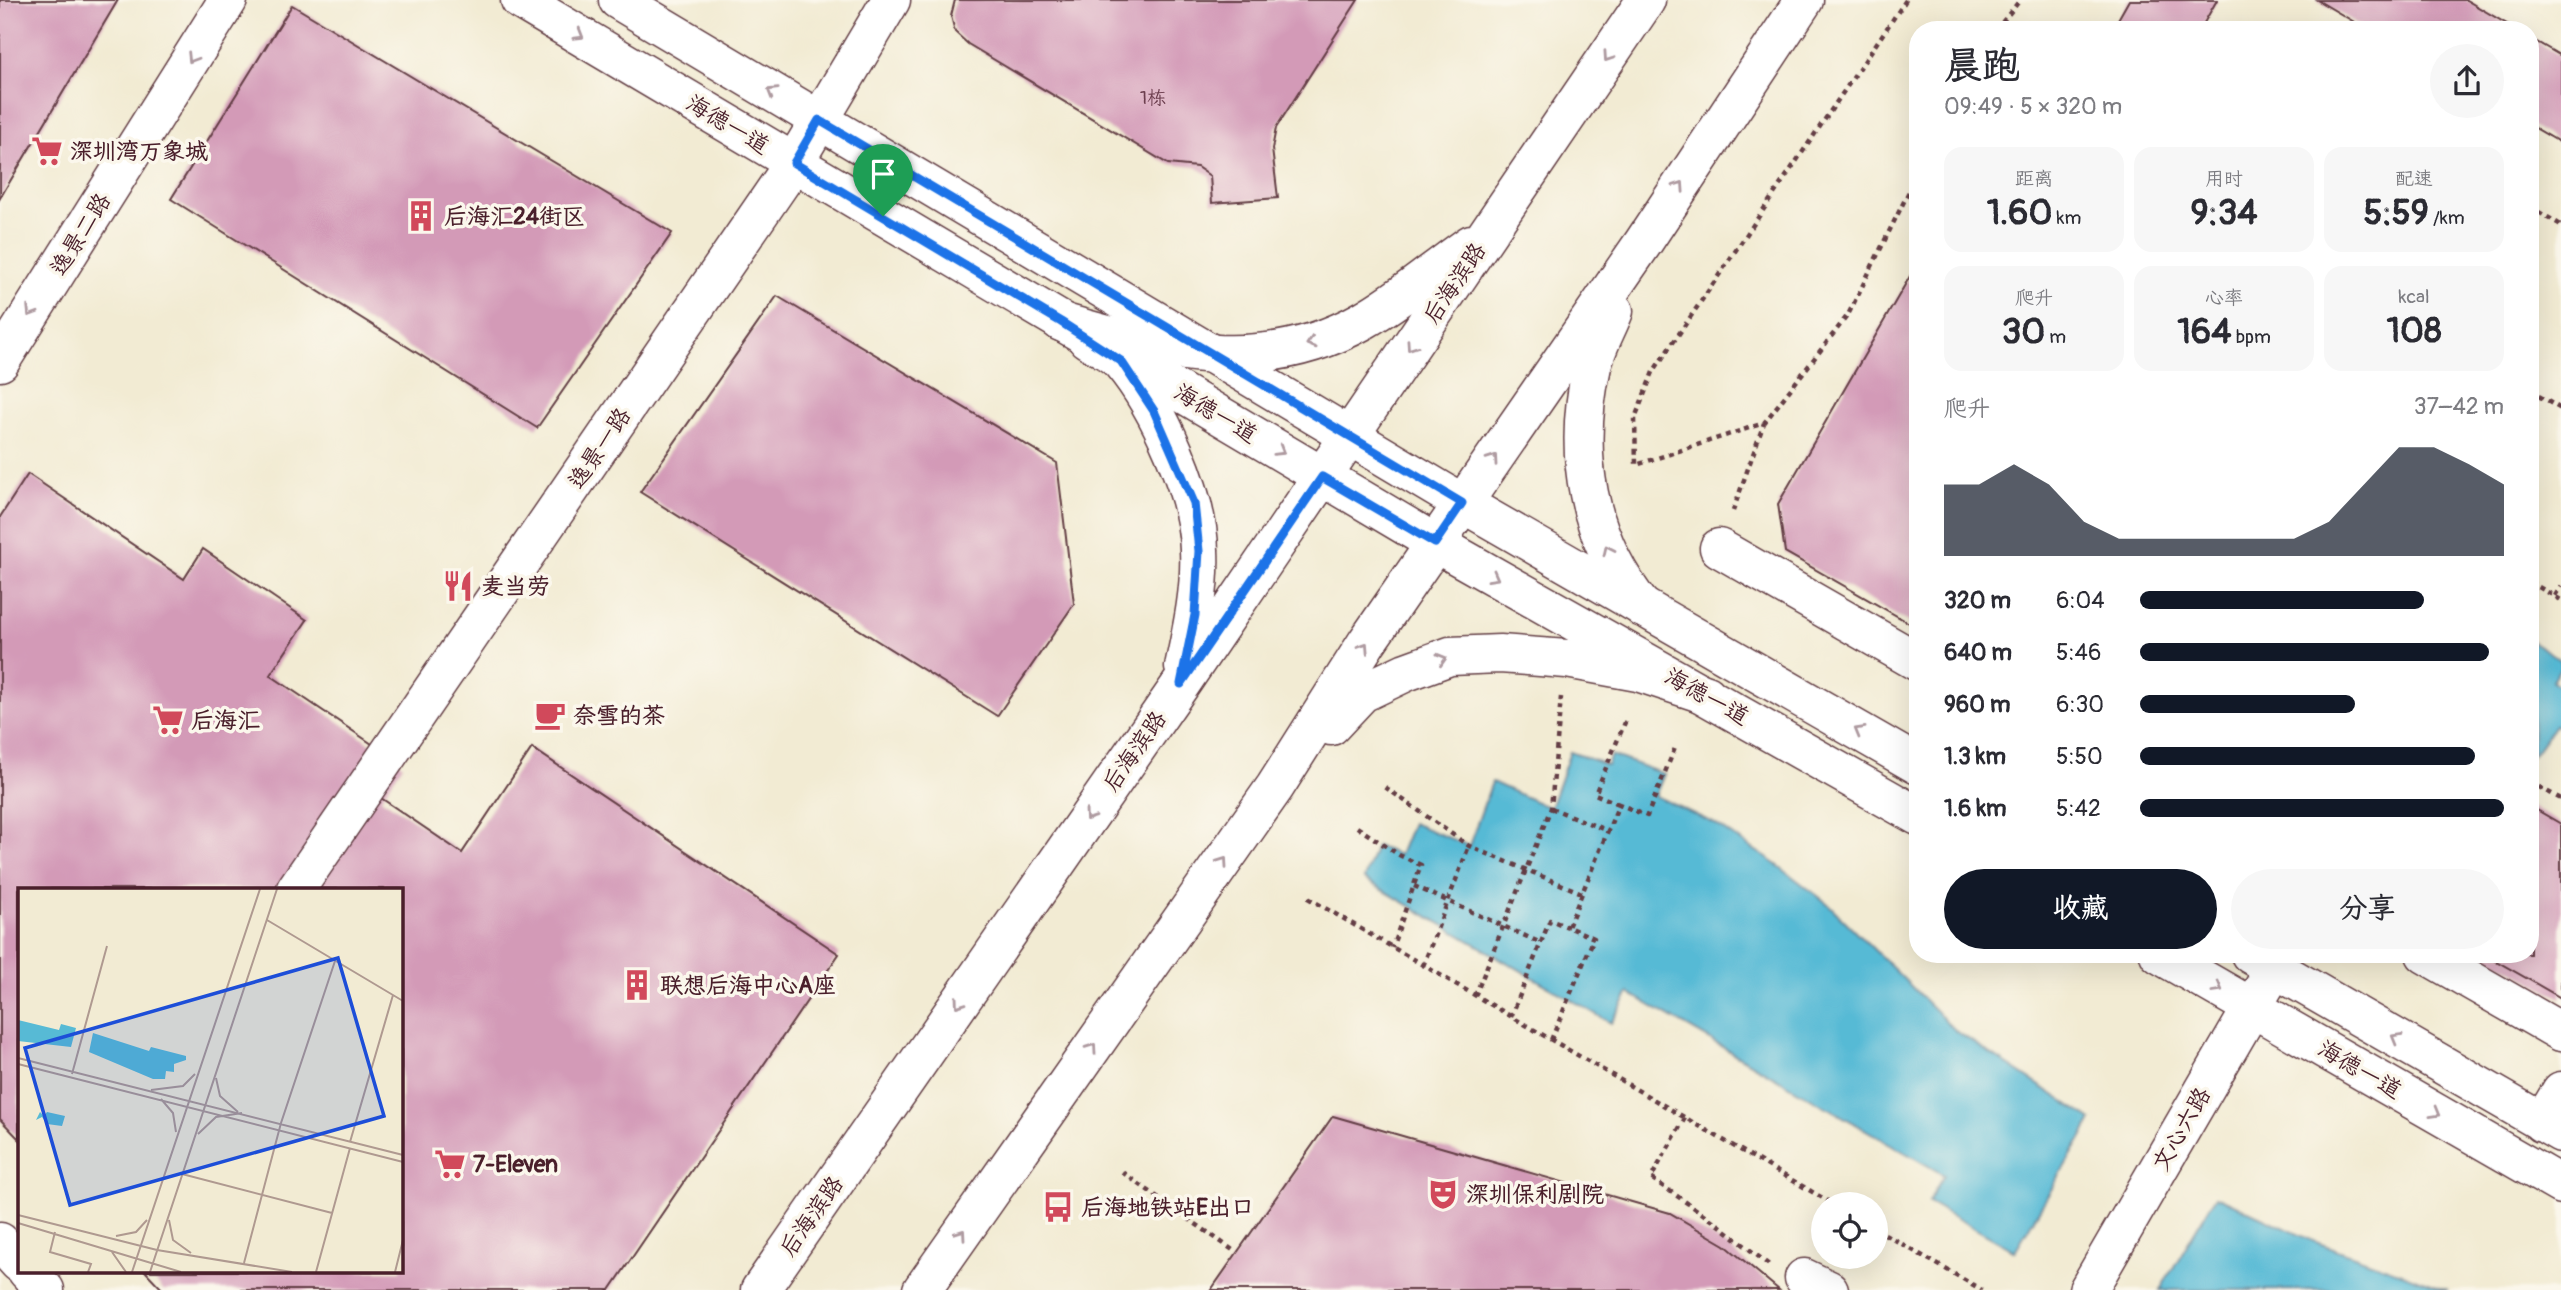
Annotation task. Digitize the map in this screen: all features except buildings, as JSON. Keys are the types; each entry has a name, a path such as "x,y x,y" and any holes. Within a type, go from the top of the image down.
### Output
{"street":[{"name":"逸景二路","path":"0,362 228,0"},
{"name":"海德一道","path":"520,0 1435,543 1909,811"},
{"name":"海德一道","path":"618,0 1462,503 1909,760"},
{"name":"逸景一路","path":"297,888 794,163 891,0"},
{"name":"后海滨路","path":"760,1290 1181,684 1646,0"},
{"path":"922,1290 1275,787 1367,642 1643,243 1804,0"},
{"path":"1061,322 1139,345 1212,354 1271,354 1331,335 1362,321 1492,228"},
{"path":"1643,243 1592,364 1584,426 1584,478 1598,529 1622,582 1643,608"},
{"path":"1061,322 1121,361 1154,411 1194,503 1199,551 1196,602 1181,684"},
{"path":"1719,548 1909,657"},
{"path":"1275,787 1362,693 1406,672 1450,656 1500,654 1567,659 1637,672 1707,695"},
{"name":"海德一道","path":"2175,963 2561,1185"},
{"name":"文心六路","path":"2088,1290 2252,1007 2262,963"},
{"name":"海德一道","path":"2266,963 2555,1116"},
{"path":"2441,963 2561,1032"},
{"path":"0,1242 18,1261"}],"path":[{"path":"1764,423 1636,465 1635,418 1653,372 1906,0"},
{"path":"2003,21 2020,0"},
{"path":"1719,548 1764,423 1847,315 1909,191"},
{"path":"2539,212 2561,225"},
{"path":"2539,396 2561,409"},
{"path":"2539,587 2558,598 2561,586"},
{"path":"1475,996 1550,808 1561,694"},
{"path":"1626,720 1595,794 1647,816 1675,748"},
{"path":"1385,787 1469,846 1582,893"},
{"path":"2539,787 2561,800"},
{"path":"1568,927 1619,804"},
{"path":"1550,808 1608,831"},
{"path":"1357,827 1399,855 1421,864 1392,948"},
{"path":"1423,965 1469,846"},
{"path":"1413,886 1541,943"},
{"path":"1308,898 1812,1192"},
{"path":"1511,1017 1550,920 1594,938 1551,1040"},
{"path":"1685,1118 1651,1178 1803,1280"},
{"path":"1122,1172 1237,1252"},
{"path":"1888,1236 1982,1290"}],"water":[{"path":"2539,646 2561,660 2561,667 2552,681 2561,688 2561,727 2555,725 2539,748"},
{"path":"1570,752 1607,765 1611,755 1664,774 1655,796 1713,823 1776,864 1827,903 1956,1031 2092,1120 2015,1251 1928,1202 1944,1175 1629,993 1611,1023 1364,879 1376,846 1399,855 1412,823 1469,846 1492,782 1550,808"},
{"path":"2216,1196 2313,1241 2448,1290 2160,1290"}],"place":[{"name":"深圳湾万象城","path":"47,151"},
{"name":"后海汇24街区","path":"421,216"},
{"name":"麦当劳","path":"458,586"},
{"name":"奈雪的茶","path":"550,715"},
{"name":"后海汇","path":"168,720"},
{"name":"联想后海中心A座","path":"637,985"},
{"name":"7-Eleven","path":"450,1164"},
{"name":"深圳保利剧院","path":"1443,1194"},
{"name":"后海地铁站E出口","path":"1058,1207"}],"route":[{"path":"819,120 1462,503 1435,543 1322,477 1181,684 1195,615 1199,551 1194,503 1154,411 1121,361 883,216 794,163 819,120"}]}
